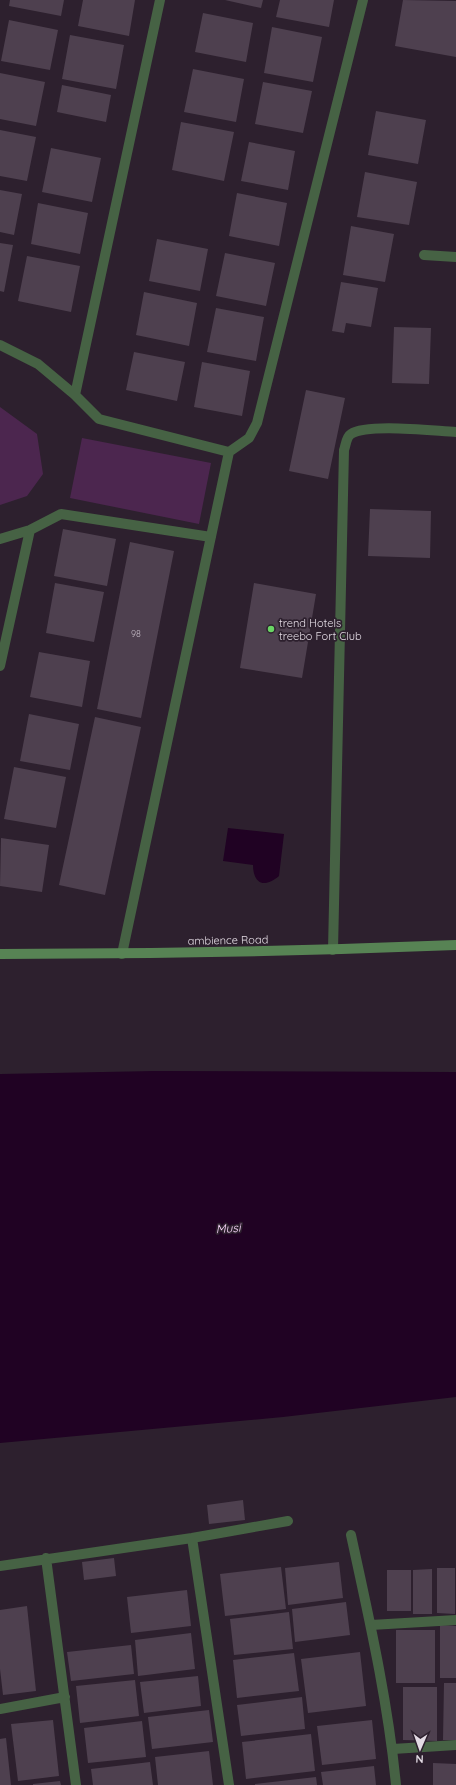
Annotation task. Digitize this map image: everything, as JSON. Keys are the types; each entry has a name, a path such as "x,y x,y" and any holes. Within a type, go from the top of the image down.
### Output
{"street":[{"path":"75,395 160,0"},
{"path":"122,954 229,452 249,438 257,423 363,0"},
{"path":"424,255 456,257"},
{"path":"0,345 38,364 75,395 99,419 229,452"},
{"path":"333,950 344,450 348,437 352,433 367,428 456,432"},
{"path":"0,540 30,530 61,514 211,537"},
{"path":"0,666 30,530"},
{"name":"ambience Road","path":"0,954 122,954 333,950 456,945"},
{"path":"0,1566 46,1558 192,1538 288,1522"},
{"path":"351,1535 371,1625 393,1749 396,1785"},
{"path":"192,1538 229,1785"},
{"path":"46,1558 76,1785"},
{"path":"371,1625 456,1620"},
{"path":"0,1710 65,1697"},
{"path":"393,1749 456,1745"}],"shaded area":[{"path":"0,407 37,434 43,474 27,496 0,505"},
{"path":"82,438 211,463 199,524 70,498"}],"water":[{"path":"228,828 284,834 279,876 269,882 260,882 255,876 253,865 223,861"},
{"name":"Musi","path":"154,1071 456,1072 456,1397 283,1417 0,1443 0,1074"}],"building":[{"path":"10,0 64,0 61,16 9,6"},
{"path":"83,0 135,0 129,36 78,26"},
{"path":"225,0 263,0 261,8"},
{"path":"280,0 334,0 329,27 276,17"},
{"path":"403,0 456,1 456,57 395,46"},
{"path":"203,13 253,23 246,62 195,52"},
{"path":"9,20 58,30 50,70 1,61"},
{"path":"272,27 322,37 313,82 264,73"},
{"path":"70,35 124,45 116,89 62,79"},
{"path":"193,69 244,79 236,122 184,112"},
{"path":"0,73 45,82 36,126 0,119"},
{"path":"263,82 312,91 303,133 255,124"},
{"path":"62,85 111,95 106,122 57,112"},
{"path":"376,111 426,120 418,164 368,155"},
{"path":"181,122 234,132 224,181 172,170"},
{"path":"0,130 36,137 27,181 0,176"},
{"path":"249,142 295,151 288,190 241,181"},
{"path":"51,148 101,158 92,202 42,192"},
{"path":"365,172 417,182 409,225 357,217"},
{"path":"0,190 22,194 14,235 0,232"},
{"path":"237,193 287,203 279,246 229,236"},
{"path":"38,203 88,213 80,254 31,244"},
{"path":"351,226 394,234 385,282 343,275"},
{"path":"157,239 208,249 200,291 149,281"},
{"path":"0,243 13,245 4,292 0,291"},
{"path":"225,253 275,263 266,306 216,296"},
{"path":"27,256 80,266 71,312 18,301"},
{"path":"341,282 378,288 371,327 346,323 344,333 332,331"},
{"path":"144,292 197,303 189,346 136,335"},
{"path":"216,308 264,317 256,361 207,352"},
{"path":"394,327 431,328 429,384 392,383"},
{"path":"134,352 185,362 177,401 126,390"},
{"path":"202,362 250,371 242,416 194,407"},
{"path":"306,390 345,398 328,479 289,471"},
{"path":"370,509 431,511 430,558 368,556"},
{"path":"63,529 116,539 107,586 54,576"},
{"path":"130,542 174,551 141,718 97,709"},
{"path":"55,583 104,592 94,642 46,633"},
{"path":"254,583 316,594 302,678 240,668"},
{"path":"39,652 90,661 82,707 30,697"},
{"path":"29,714 79,724 70,770 20,761"},
{"path":"95,717 141,727 105,895 59,885"},
{"path":"14,767 66,777 56,828 4,819"},
{"path":"1,838 49,845 42,892 0,886"},
{"path":"243,1500 245,1520 209,1524 207,1505"},
{"path":"114,1558 116,1576 84,1580 82,1562"},
{"path":"339,1562 343,1598 288,1605 285,1568"},
{"path":"281,1567 286,1609 225,1616 220,1574"},
{"path":"437,1568 455,1568 455,1614 437,1613"},
{"path":"432,1569 432,1614 413,1614 413,1570"},
{"path":"387,1570 411,1570 411,1611 387,1611"},
{"path":"187,1590 191,1626 131,1633 127,1597"},
{"path":"346,1602 350,1635 295,1642 292,1609"},
{"path":"27,1606 36,1691 3,1695 0,1669 0,1610"},
{"path":"289,1612 293,1649 234,1655 230,1619"},
{"path":"440,1625 456,1626 456,1678 440,1678"},
{"path":"396,1630 435,1630 435,1683 396,1683"},
{"path":"191,1633 195,1669 138,1676 135,1640"},
{"path":"131,1645 134,1674 71,1681 67,1652"},
{"path":"360,1652 366,1706 308,1713 301,1659"},
{"path":"294,1653 299,1691 237,1698 233,1660"},
{"path":"198,1676 201,1706 144,1713 140,1682"},
{"path":"135,1680 139,1716 80,1723 76,1686"},
{"path":"444,1683 456,1683 456,1740 443,1740"},
{"path":"403,1687 437,1687 437,1741 403,1740"},
{"path":"302,1697 305,1729 241,1736 237,1705"},
{"path":"209,1710 213,1742 152,1749 148,1717"},
{"path":"53,1720 59,1776 18,1781 11,1724"},
{"path":"372,1720 376,1759 322,1765 317,1726"},
{"path":"142,1721 146,1757 88,1763 84,1728"},
{"path":"311,1734 315,1771 246,1779 242,1742"},
{"path":"6,1738 11,1785 0,1785 0,1739"},
{"path":"209,1751 213,1785 158,1785 155,1757"},
{"path":"150,1762 153,1785 93,1785 91,1769"},
{"path":"433,1763 456,1764 456,1785 433,1785"},
{"path":"374,1766 376,1785 323,1785 321,1772"},
{"path":"316,1777 317,1785 255,1785 255,1784"},
{"path":"60,1781 61,1785 33,1785 33,1784"}],"place":[{"name":"trend Hotels treebo Fort Club","path":"271,629"}]}
